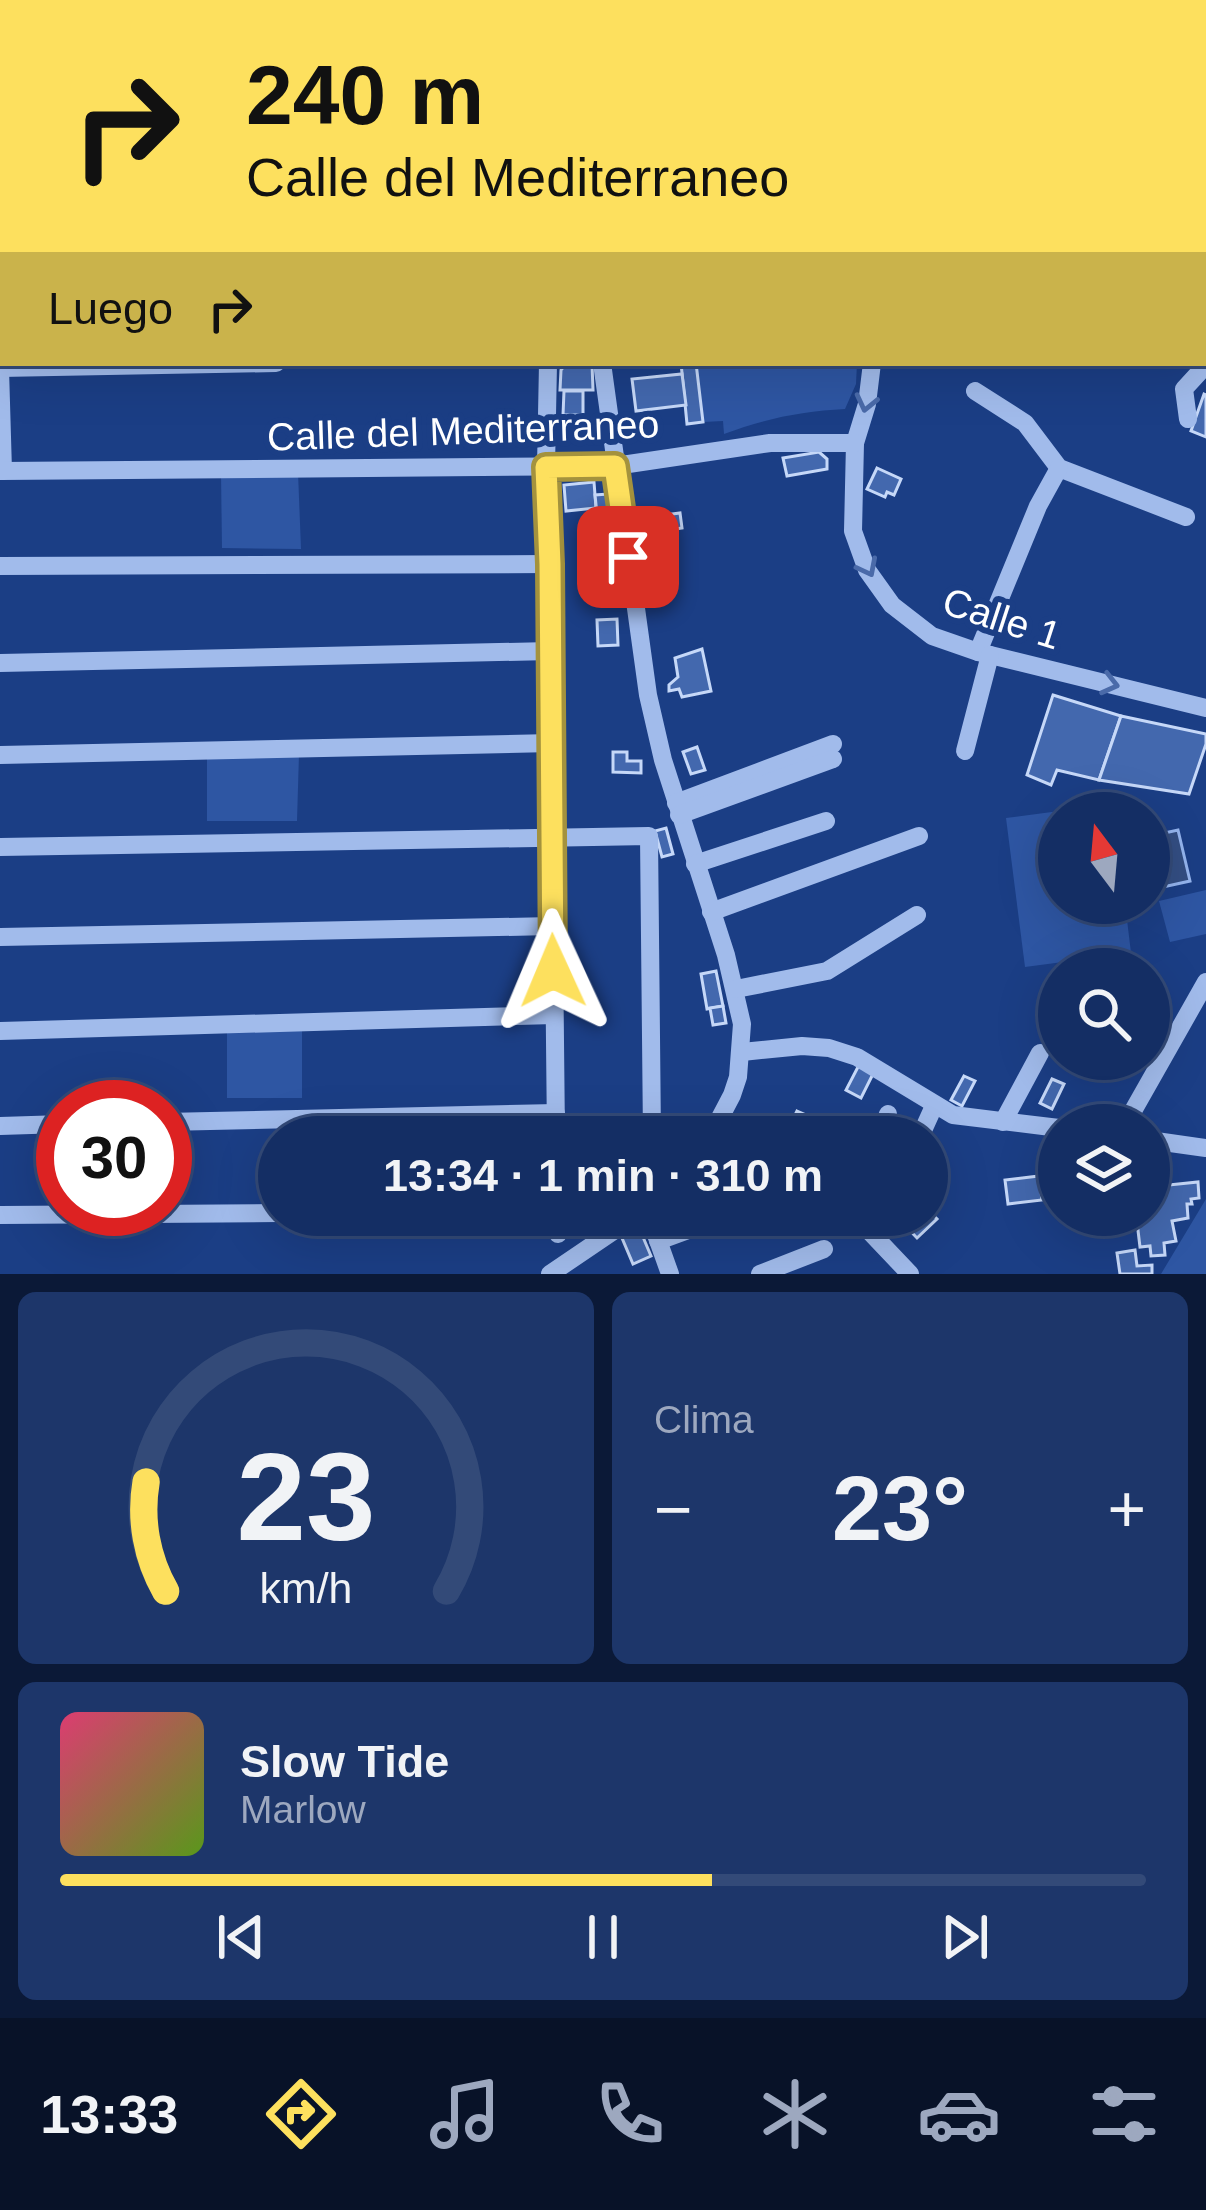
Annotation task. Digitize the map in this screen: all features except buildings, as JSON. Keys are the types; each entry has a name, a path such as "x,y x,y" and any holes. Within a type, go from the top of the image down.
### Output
{"street":[{"path":"2,471 0,368 110,366"},
{"path":"192,1121 556,1113 548,366"},
{"path":"602,366 648,694 694,864 736,988 742,1024 742,1052 726,1116"},
{"name":"Calle 1","path":"872,366 855,443 853,531 867,570 892,605 922,630 984,654 1206,708"},
{"path":"1188,419 1184,389 1205,366"},
{"path":"975,391 1025,423 1058,468 1186,517"},
{"name":"Calle del Mediterraneo","path":"2,471 615,466 770,443 855,443"},
{"path":"965,751 984,654 1038,506 1058,468"},
{"path":"0,566 550,564"},
{"path":"0,663 550,651"},
{"path":"0,754 552,743"},
{"path":"682,807 833,752"},
{"path":"694,864 826,821"},
{"path":"0,847 649,836 652,1116"},
{"path":"711,912 919,836"},
{"path":"736,988 827,971 917,914"},
{"path":"0,937 552,926"},
{"path":"1137,1104 1206,982"},
{"path":"0,1031 554,1016"},
{"path":"742,1052 829,1048 857,1058 953,1115 1038,1126"},
{"path":"1003,1122 1038,1057"},
{"path":"929,1116 934,1106"},
{"path":"0,1126 36,1125"},
{"path":"1170,1143 1206,1148"},
{"path":"0,1215 258,1213"},
{"path":"550,1274 606,1236"},
{"path":"656,1236 670,1274"},
{"path":"658,1241 672,1236"},
{"path":"874,1236 910,1274"},
{"path":"760,1274 824,1250"}],"shaded area":[{"path":"696,366 857,366 856,384 845,409 783,417 724,434 723,421 703,422"},
{"path":"298,472 301,549 222,548 221,473"},
{"path":"207,754 299,754 297,821 207,821"},
{"path":"1038,814 1038,924 1128,924 1130,948 1038,948 1038,965 1025,967 1006,818"},
{"path":"1178,830 1190,881 1170,885 1170,832"},
{"path":"1206,890 1206,934 1170,942 1165,924 1170,924 1170,898"},
{"path":"302,1022 302,1098 227,1098 227,1024"},
{"path":"1206,1199 1206,1274 1161,1274"}],"route":[{"path":"553,971 546,467 615,466 628,557"}]}
